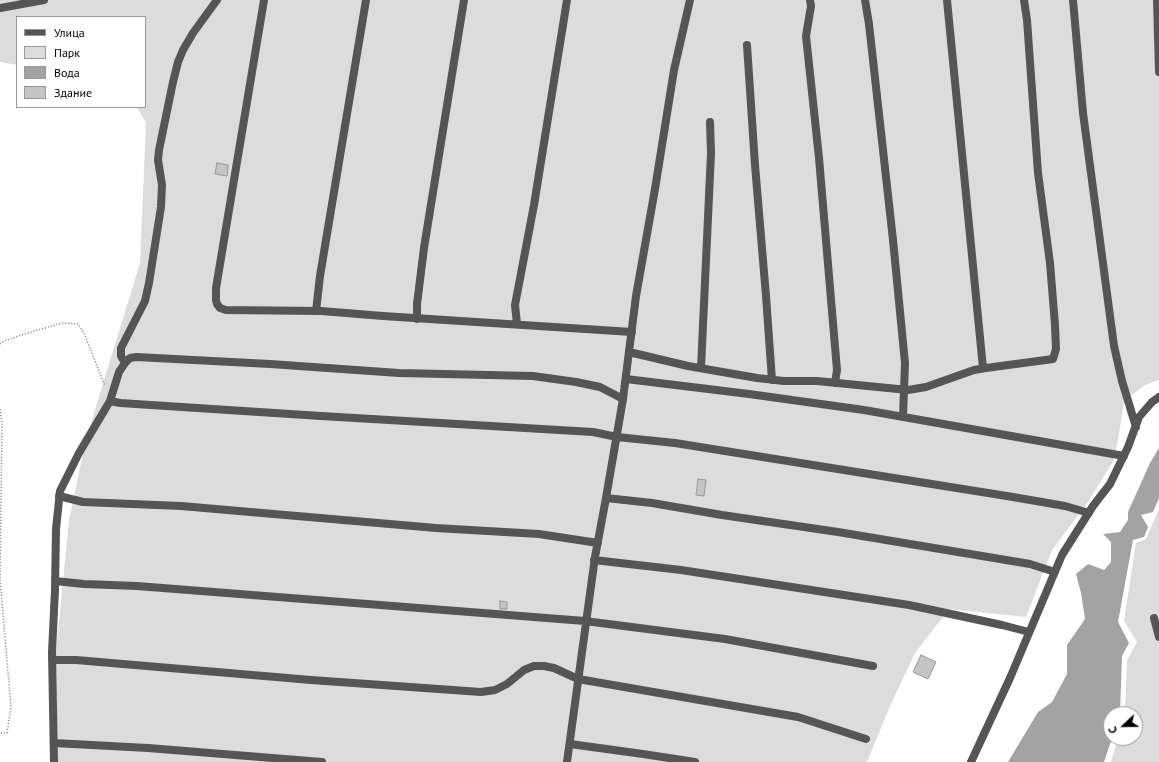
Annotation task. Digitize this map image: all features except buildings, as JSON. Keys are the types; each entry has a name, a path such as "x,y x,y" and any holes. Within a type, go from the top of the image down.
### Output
{"street":[{"path":"0,8 44,0"},
{"path":"125,363 121,356 122,348 145,301 149,283 161,207 162,185 158,160 159,150 178,62 193,33 217,0"},
{"path":"264,0 216,288 216,300 220,308 226,310 316,311 632,332"},
{"path":"316,311 320,276 366,0"},
{"path":"417,318 417,304 424,248 464,0"},
{"path":"517,324 515,305 534,205 567,0"},
{"path":"567,762 594,560 617,437 636,296 674,70 690,0"},
{"path":"810,0 806,36 819,158 837,370 835,383"},
{"path":"865,0 893,240 905,363 903,416"},
{"path":"947,0 983,368"},
{"path":"629,352 701,368 772,380 835,383 903,389 926,387 983,368 1054,359 1056,349 1050,263 1038,173 1024,0"},
{"path":"1073,0 1083,113 1114,346 1122,381 1136,427"},
{"path":"1157,0 1159,72"},
{"path":"747,45 772,380"},
{"path":"701,368 711,153 710,122"},
{"path":"54,762 52,660 56,529 59,496 79,452 110,401 119,372 130,358 136,357 270,364 399,373 533,376 576,382 600,388 623,399"},
{"path":"626,379 749,394 903,416 1124,456"},
{"path":"971,762 1062,555 1110,484 1124,456 1139,417 1152,402 1159,397"},
{"path":"110,401 120,403 321,416 592,432 617,437 675,443 767,459 865,473 1065,506 1089,513"},
{"path":"59,496 83,502 181,506 436,528 539,534 598,543"},
{"path":"606,498 652,503 846,533 1030,564 1055,572"},
{"path":"594,560 681,570 909,605 1029,632"},
{"path":"55,580 84,584 137,586 586,621 724,639 873,666"},
{"path":"1154,618 1159,637"},
{"path":"52,660 76,660 310,680 481,692 495,690 507,684 524,670 534,666 544,666 554,668 578,679 798,718 866,739"},
{"path":"54,743 164,749 322,762"},
{"path":"570,744 695,762"}],"path":[{"path":"0,344 21,335 62,323 78,324 84,333 105,387"},
{"path":"0,409 2,423 0,579 11,706 7,733 0,733"}],"green space":[{"path":"0,0 1159,0 1159,380 1145,385 1124,401 1114,460 1088,502 1052,550 1026,617 949,609 915,653 890,706 867,762 57,762 56,652 69,520 86,439 140,263 146,123 138,108 146,108 146,16 16,16 16,65 0,62"},
{"path":"1159,509 1159,762 1111,762 1116,746 1143,746 1143,706 1125,706 1127,660 1137,642 1124,621 1136,543 1146,539"}],"water":[{"path":"1159,448 1159,498 1153,512 1141,515 1148,527 1144,537 1133,540 1118,622 1129,643 1122,656 1120,706 1103,706 1103,746 1109,746 1104,762 1008,762 1038,712 1052,702 1067,674 1067,645 1085,619 1076,574 1088,564 1104,570 1111,562 1111,542 1103,534 1120,532 1128,520 1128,512 1150,463"}]}
